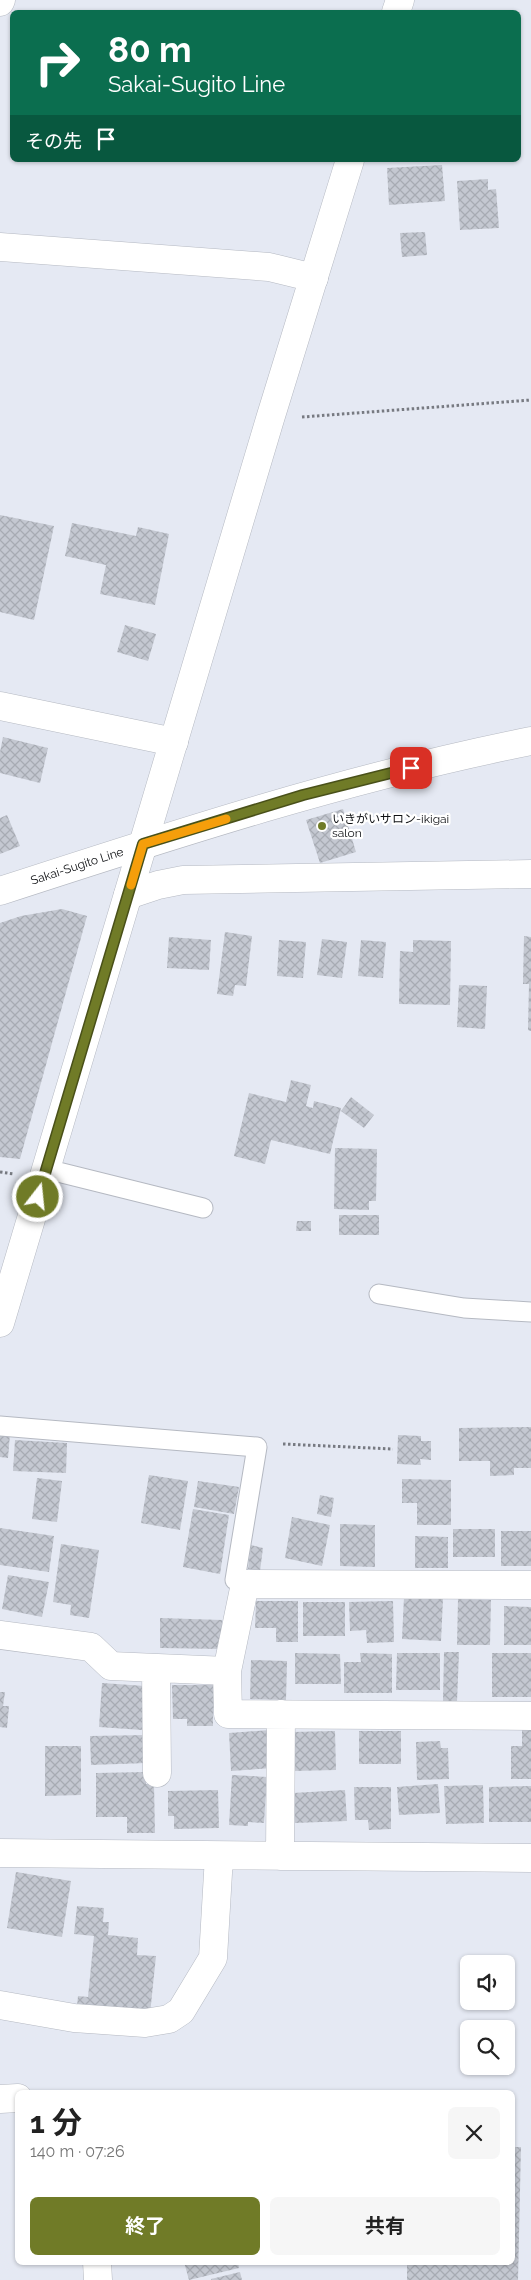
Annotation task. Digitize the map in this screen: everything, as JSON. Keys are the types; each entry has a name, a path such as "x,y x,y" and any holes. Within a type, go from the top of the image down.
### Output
{"street":[{"path":"0,1323 270,419 349,162"},
{"path":"0,247 269,267 314,278"},
{"path":"0,706 174,742"},
{"name":"Sakai-Sugito Line","path":"0,891 143,844 335,786 531,741"},
{"path":"128,895 158,884 182,880 531,874"},
{"path":"531,1585 245,1584 227,1671 228,1714 531,1716"},
{"path":"0,1635 91,1647 111,1666 227,1671"},
{"path":"156,1668 157,1773"},
{"path":"280,1856 281,1714"},
{"path":"0,1853 531,1858"},
{"path":"0,2005 74,2018 145,2023 169,2019 181,2011 212,1958 219,1856"},
{"path":"0,2099 15,2098"},
{"path":"97,2265 98,2280"}],"lane":[{"path":"46,1169 203,1208"},
{"path":"379,1294 464,1308 531,1312"},
{"path":"0,1426 257,1447 236,1580 245,1584"}],"path":[{"path":"270,419 531,400"},
{"path":"257,1447 274,1444 393,1449"}],"building":[{"path":"442,165 445,201 389,205 387,168"},
{"path":"488,179 488,190 496,189 499,228 460,230 457,181"},
{"path":"425,232 427,255 402,257 400,233"},
{"path":"0,515 54,526 34,620 0,612"},
{"path":"72,523 136,536 138,527 169,534 155,605 100,594 106,565 65,556"},
{"path":"125,625 156,634 148,661 117,652"},
{"path":"3,737 48,748 40,783 0,773 0,752"},
{"path":"343,809 356,852 320,863 306,820"},
{"path":"7,815 20,846 0,854 0,818"},
{"path":"62,909 87,916 20,1159 0,1157 0,923 21,916"},
{"path":"225,932 252,936 246,986 235,985 233,996 217,994"},
{"path":"524,936 531,937 531,1031 528,1030 529,984 523,984"},
{"path":"169,937 211,940 209,970 167,968"},
{"path":"322,939 347,942 342,978 317,975"},
{"path":"279,940 306,942 303,978 277,976"},
{"path":"361,940 386,942 383,978 358,976"},
{"path":"413,940 451,941 450,1005 399,1004 400,951 413,952"},
{"path":"459,985 487,986 485,1029 457,1027"},
{"path":"291,1080 311,1085 306,1106 313,1108 314,1101 341,1108 330,1154 271,1140 265,1164 234,1156 249,1093 286,1102"},
{"path":"351,1097 374,1115 364,1128 341,1111"},
{"path":"335,1148 377,1149 376,1201 369,1201 369,1210 334,1209"},
{"path":"339,1215 379,1215 379,1235 339,1235"},
{"path":"297,1221 311,1221 311,1231 296,1231"},
{"path":"531,1427 531,1468 514,1468 514,1475 490,1476 490,1461 459,1461 459,1428"},
{"path":"0,1433 10,1434 8,1458 0,1457"},
{"path":"398,1435 421,1436 421,1441 431,1441 431,1460 420,1459 421,1465 397,1464"},
{"path":"15,1440 67,1443 66,1473 13,1471"},
{"path":"149,1475 188,1481 180,1530 141,1523"},
{"path":"37,1478 62,1481 57,1522 32,1519"},
{"path":"402,1479 451,1480 451,1525 417,1525 417,1503 402,1503"},
{"path":"198,1481 239,1487 234,1514 194,1507"},
{"path":"320,1495 334,1498 331,1517 317,1514"},
{"path":"193,1509 229,1515 220,1574 183,1567"},
{"path":"292,1517 330,1525 322,1566 285,1558"},
{"path":"340,1524 375,1525 375,1567 340,1566"},
{"path":"0,1528 54,1536 49,1572 0,1565"},
{"path":"453,1529 495,1529 495,1557 453,1557"},
{"path":"501,1531 531,1531 531,1566 501,1566"},
{"path":"415,1536 448,1537 448,1568 415,1568"},
{"path":"61,1544 99,1550 89,1618 70,1615 71,1605 53,1602"},
{"path":"251,1545 263,1548 260,1571 248,1569"},
{"path":"8,1575 49,1582 42,1617 2,1609"},
{"path":"404,1597 443,1599 441,1641 402,1639"},
{"path":"458,1599 491,1600 490,1645 457,1645"},
{"path":"256,1601 298,1601 298,1642 276,1642 276,1628 255,1628"},
{"path":"393,1601 394,1642 367,1643 366,1630 350,1631 349,1602"},
{"path":"303,1602 345,1602 345,1636 303,1636"},
{"path":"504,1606 531,1607 531,1645 504,1645"},
{"path":"160,1618 222,1620 222,1649 160,1648"},
{"path":"444,1652 459,1652 457,1702 443,1702"},
{"path":"295,1653 340,1654 341,1684 295,1684"},
{"path":"360,1653 392,1654 392,1693 344,1693 344,1662 361,1662"},
{"path":"397,1653 440,1653 440,1690 396,1690"},
{"path":"492,1653 531,1653 531,1697 492,1697"},
{"path":"251,1660 287,1661 286,1700 250,1699"},
{"path":"102,1683 145,1686 142,1730 99,1727"},
{"path":"172,1685 216,1685 216,1708 213,1708 213,1726 187,1726 187,1719 173,1719"},
{"path":"0,1692 5,1692 3,1706 9,1706 7,1728 0,1727"},
{"path":"270,1730 273,1768 231,1771 229,1733"},
{"path":"522,1730 531,1730 531,1779 511,1779 511,1746 522,1746"},
{"path":"335,1731 336,1770 293,1771 292,1732"},
{"path":"359,1731 401,1731 401,1764 359,1764"},
{"path":"146,1735 147,1763 91,1765 90,1736"},
{"path":"440,1741 441,1748 448,1748 449,1779 417,1780 416,1742"},
{"path":"45,1746 81,1746 81,1795 45,1796"},
{"path":"146,1772 146,1784 154,1784 155,1833 127,1833 127,1817 96,1817 96,1773"},
{"path":"232,1775 267,1777 264,1823 248,1822 248,1826 229,1825"},
{"path":"438,1784 440,1813 399,1815 397,1787"},
{"path":"483,1785 484,1823 446,1824 444,1786"},
{"path":"531,1786 531,1822 489,1822 489,1787"},
{"path":"354,1787 391,1787 391,1829 369,1830 368,1820 355,1820"},
{"path":"218,1790 219,1828 174,1829 174,1816 168,1816 168,1791"},
{"path":"345,1790 347,1821 295,1823 293,1793"},
{"path":"16,1872 71,1881 62,1937 7,1928"},
{"path":"77,1906 104,1908 103,1922 109,1922 108,1935 138,1938 137,1955 156,1956 150,2014 77,2006 78,1996 88,1997 94,1936 74,1934"},
{"path":"515,2147 521,2147 518,2280 407,2280 407,2265 515,2265"},
{"path":"185,2265 238,2265 239,2268 189,2280"},
{"path":"240,2272 242,2280 211,2280 211,2279"}],"slow traffic":[{"path":"131,885 143,844 226,819"}],"place":[{"name":"いきがいサロン-ikigai salon","path":"322,826"}],"route":[{"path":"38,1197 143,844 303,795 411,768"}]}
